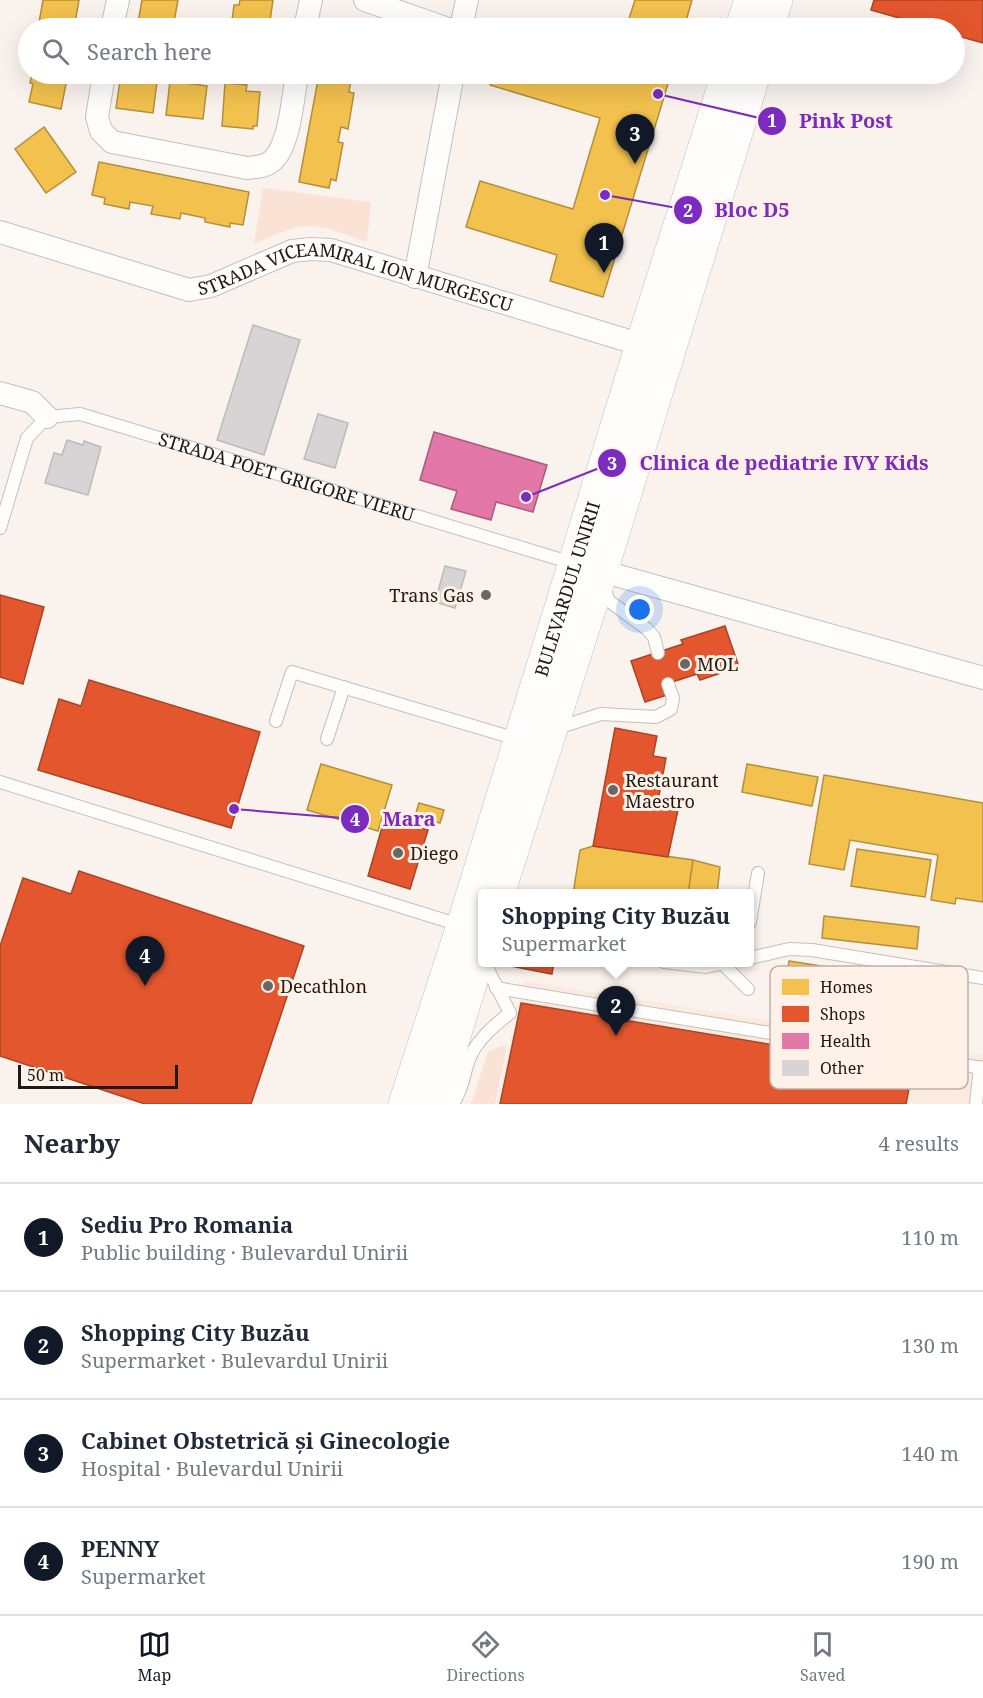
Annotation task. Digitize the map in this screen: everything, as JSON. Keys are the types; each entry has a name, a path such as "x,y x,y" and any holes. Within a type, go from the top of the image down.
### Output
{"main road":[{"path":"745,18 751,0"},
{"path":"770,18 776,0"},
{"name":"BULEVARDUL UNIRII","path":"592,571 642,345 725,84"},
{"name":"BULEVARDUL UNIRII","path":"495,889 536,735 592,571 751,84"},
{"name":"BULEVARDUL UNIRII","path":"499,889 536,735"},
{"name":"BULEVARDUL UNIRII","path":"405,1104 478,951"},
{"name":"BULEVARDUL UNIRII","path":"433,1104 478,952"}],"street":[{"path":"114,18 118,0"},
{"path":"307,18 311,0"},
{"path":"364,0 416,18"},
{"path":"463,18 467,0"},
{"path":"102,84 97,117 101,131 112,142 247,168 263,166 273,161 282,149 295,84"},
{"path":"415,277 451,84"},
{"name":"STRADA VICEAMIRAL ION MURGESCU","path":"0,231 189,290 211,286 292,251 331,250 642,345"},
{"path":"0,393 32,402 48,417"},
{"path":"592,571 983,678"}],"lane":[{"name":"STRADA POET GRIGORE VIERU","path":"48,417 80,414 592,571"},
{"path":"0,528 27,438 48,417"},
{"path":"592,571 609,601 647,629 654,637 658,652"},
{"path":"276,721 292,672 536,735 602,714 656,717 671,709 673,698 668,684"},
{"path":"327,739 344,687"},
{"path":"0,782 478,949"},
{"path":"754,898 758,873"},
{"path":"754,957 789,949 907,966"},
{"path":"453,1104 462,1091 471,1055 487,1033 510,1013 487,967"},
{"path":"730,967 748,988"},
{"path":"968,976 983,978"},
{"path":"496,988 770,1033"},
{"path":"976,1104 982,1067"}],"shaded area":[{"path":"263,188 371,202 367,242 330,229 308,226 288,230 254,244"},
{"path":"524,981 770,1021 770,1089 968,1089 968,1053 983,1055 983,1104 497,1104"},
{"path":"501,1046 507,1046 495,1104 471,1104 488,1052"}],"building: Homes":[{"path":"43,0 79,0 76,18 40,18"},
{"path":"142,0 178,0 175,18 139,18"},
{"path":"240,0 273,0 270,18 232,18 234,5 239,5"},
{"path":"635,0 692,0 687,18 629,18"},
{"path":"33,84 66,84 61,109 29,102"},
{"path":"120,84 157,84 153,113 116,108"},
{"path":"170,84 207,86 203,119 166,115"},
{"path":"225,84 247,85 246,91 260,92 257,126 253,126 253,129 222,126"},
{"path":"317,84 350,84 349,92 354,93 348,129 341,127 338,142 343,143 336,181 331,179 329,188 299,182"},
{"path":"668,84 603,297 550,281 557,255 466,227 480,181 573,209 600,118 490,85"},
{"path":"44,127 76,172 46,193 15,149"},
{"path":"99,162 249,192 243,225 230,223 230,227 205,222 205,218 181,213 180,219 151,214 153,206 130,202 129,209 104,204 105,198 92,195"},
{"path":"321,764 392,785 378,831 307,810"},
{"path":"747,764 818,777 812,806 742,792"},
{"path":"824,775 983,803 983,902 956,898 955,904 931,900 938,855 850,840 844,870 809,864"},
{"path":"419,803 444,810 440,823 415,816"},
{"path":"593,846 693,860 689,889 574,889 580,850"},
{"path":"857,849 931,860 925,897 851,886"},
{"path":"693,860 720,867 718,889 689,889"},
{"path":"824,916 919,927 917,949 822,938"},
{"path":"789,961 821,966 788,966"}],"building: Shops":[{"path":"874,0 983,0 983,43 965,38 965,18 899,18 871,10"},
{"path":"0,595 44,607 23,684 0,677"},
{"name":"MOL","path":"725,626 739,667 700,680 697,674 663,685 667,695 645,702 631,661 683,644 681,640"},
{"path":"89,680 260,732 231,828 38,770 59,699 81,706"},
{"path":"615,728 657,736 653,756 666,758 657,806 678,810 668,857 593,846"},
{"name":"Diego","path":"385,817 428,830 410,889 368,876"},
{"path":"79,871 304,946 251,1104 145,1104 0,1056 0,946 23,878 71,894"},
{"path":"515,967 553,967 552,974"},
{"path":"521,1003 770,1044 770,1089 909,1089 906,1104 500,1104"}],"building: Health":[{"path":"434,432 547,465 533,512 496,502 491,520 451,509 457,491 420,480"}],"building: Other":[{"path":"253,325 300,340 264,455 217,440"},
{"path":"318,414 348,423 335,468 304,459"},
{"path":"67,440 83,445 84,441 101,447 88,495 45,483 54,453 62,455"},
{"path":"445,566 466,571 455,608 435,602"}],"place":[{"name":"Pink Post","path":"658,94"},
{"name":"Cabinet Obstetrică și Ginecologie","path":"635,164"},
{"name":"Bloc D5","path":"605,195"},
{"name":"Sediu Pro Romania","path":"604,273"},
{"name":"Clinica de pediatrie IVY Kids","path":"526,497"},
{"name":"Trans Gas","path":"486,595"},
{"name":"MOL","path":"685,664"},
{"name":"Restaurant Maestro","path":"613,790"},
{"name":"Mara","path":"234,809"},
{"name":"Diego","path":"398,853"},
{"name":"PENNY","path":"145,986"},
{"name":"Decathlon","path":"268,986"},
{"name":"Shopping City Buzău","path":"616,1036"}]}
